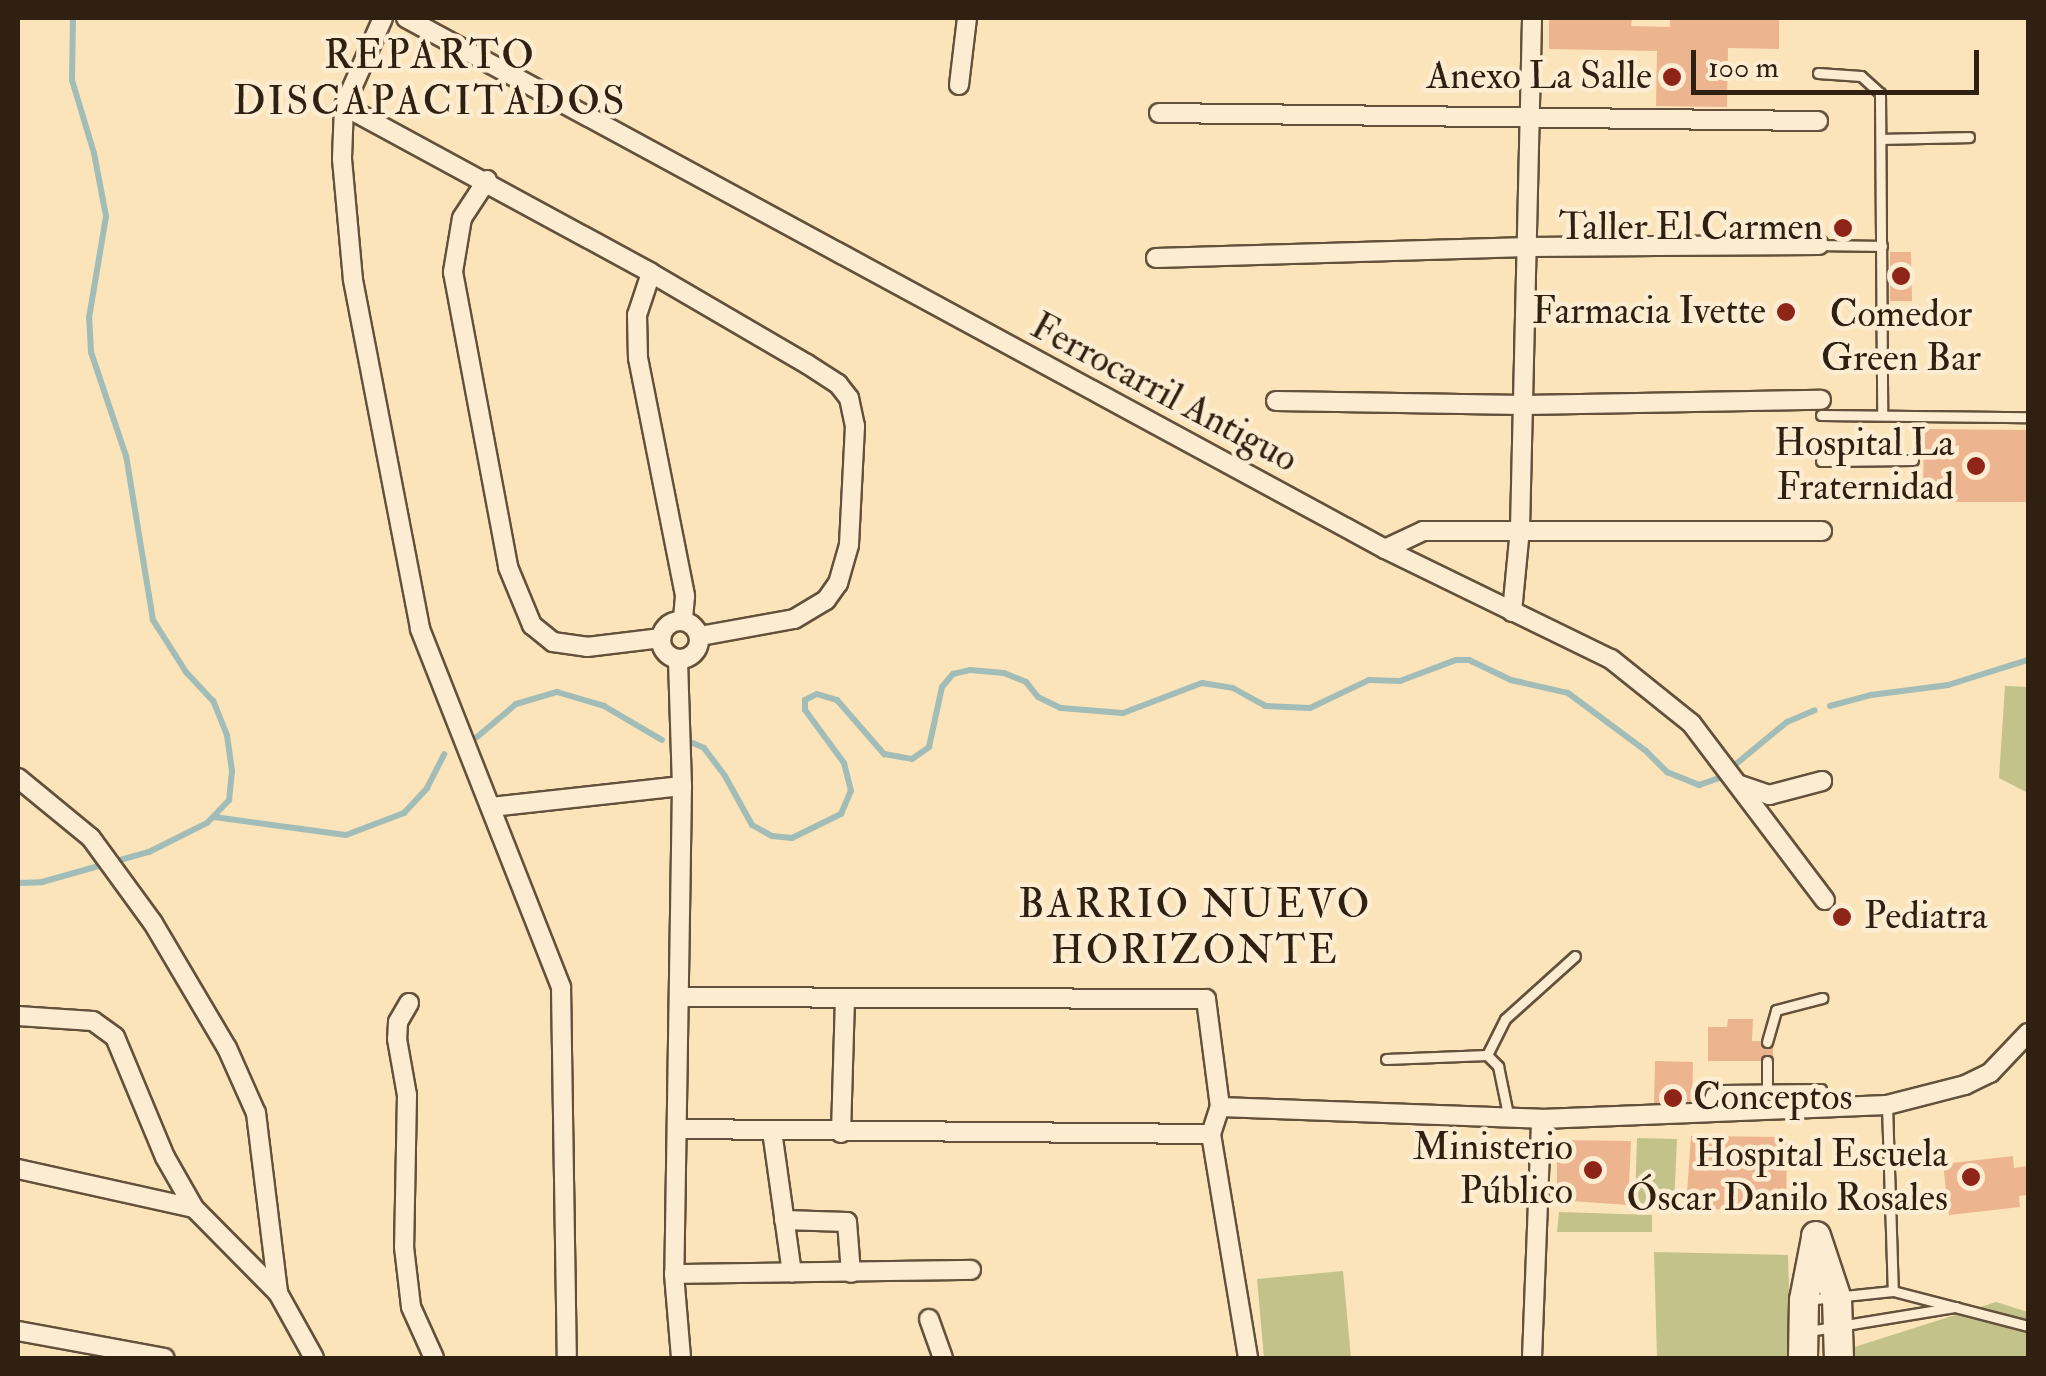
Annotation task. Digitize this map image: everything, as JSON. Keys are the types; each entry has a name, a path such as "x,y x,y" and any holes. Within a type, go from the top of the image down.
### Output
{"street":[{"path":"383,18 344,106 342,159 353,280 420,629 561,987 567,1358"},
{"name":"Ferrocarril Antiguo","path":"406,18 1385,549 1611,659 1691,723 1825,900"},
{"path":"959,84 968,18"},
{"path":"1512,612 1520,529 1532,18"},
{"path":"344,106 652,272 838,384 848,398 855,426 849,545 838,583 826,600 794,619 700,636"},
{"path":"1159,113 1818,122"},
{"path":"487,180 462,218 453,272 508,567 532,625 553,642 586,646 661,638"},
{"path":"1156,258 1528,247 1819,245"},
{"path":"652,272 637,316 638,358 686,596 683,620"},
{"path":"1276,401 1821,408"},
{"path":"1385,549 1423,532 1822,531"},
{"path":"683,620 694,625 700,636 699,648 690,657 678,660 662,648 661,638 664,628 683,620"},
{"path":"678,660 682,786 674,1274 681,1358"},
{"path":"18,778 91,838 153,923 227,1048 256,1114 278,1293"},
{"path":"1739,784 1769,795 1822,781"},
{"path":"491,807 682,786"},
{"path":"679,997 1206,999 1220,1108 1211,1134 1248,1358"},
{"path":"841,1133 845,998"},
{"path":"409,1003 398,1022 397,1038 407,1095 404,1248 411,1308 434,1358"},
{"path":"18,1016 92,1021 116,1037 165,1157 194,1208 278,1293 314,1358"},
{"path":"1220,1108 1541,1119 1887,1106 1965,1085 1990,1073 2028,1033"},
{"path":"1524,1358 1532,1358 1541,1119"},
{"path":"679,1130 1211,1134"},
{"path":"772,1132 792,1273"},
{"path":"18,1169 194,1208"},
{"path":"784,1220 847,1222 852,1273"},
{"path":"1803,1345 1804,1300 1816,1236 1837,1299 1839,1358"},
{"path":"674,1274 971,1270"},
{"path":"929,1320 942,1358"},
{"path":"18,1331 166,1358"}],"lane":[{"path":"1818,73 1861,76 1880,92 1882,416"},
{"path":"1882,139 1970,136"},
{"path":"1819,245 1882,246"},
{"path":"1821,408 1882,416 2028,417"},
{"path":"1821,461 1913,460"},
{"path":"1487,1055 1506,1019 1574,956"},
{"path":"1766,1042 1776,1010 1822,998"},
{"path":"1386,1059 1487,1055 1498,1066 1509,1119"},
{"path":"1767,1060 1767,1087"},
{"path":"1704,1112 1711,1093 1767,1087 1821,1089"},
{"path":"1887,1106 1894,1291"},
{"path":"1804,1300 1894,1291 2028,1326"},
{"path":"1803,1345 1838,1329 1959,1306"}],"shaded area":[{"path":"2005,686 2028,687 2028,793 1999,778"},
{"path":"1637,1138 1677,1139 1674,1206 1635,1203"},
{"path":"1559,1212 1652,1215 1652,1232 1557,1232"},
{"path":"1654,1252 1788,1255 1791,1358 1657,1358"},
{"path":"1343,1271 1351,1358 1264,1358 1257,1279"},
{"path":"1996,1302 2028,1312 2028,1358 1842,1358 1842,1351"}],"building":[{"name":"Anexo La Salle","path":"1549,18 1632,18 1631,26 1670,27 1670,18 1779,18 1779,49 1728,48 1727,107 1656,106 1657,51 1549,49"},
{"name":"Comedor Green Bar","path":"1890,252 1911,252 1912,301 1890,301"},
{"name":"Farmacia Ivette","path":"1776,303 1797,303 1796,322 1776,321"},
{"name":"Hospital La Fraternidad","path":"1924,429 2028,430 2028,502 1923,502"},
{"path":"1728,1019 1753,1019 1752,1041 1773,1041 1773,1061 1708,1061 1708,1027 1727,1027"},
{"path":"1655,1061 1693,1062 1692,1105 1654,1104"},
{"path":"1691,1136 1787,1137 1786,1212 1686,1208"},
{"name":"Ministerio Público","path":"1557,1140 1631,1141 1628,1205 1557,1200"},
{"path":"2013,1156 2014,1168 2028,1166 2028,1195 2019,1196 2020,1207 1949,1215 1943,1164"}],"waterway":[{"path":"18,883 42,882 149,852 207,823 229,800 232,771 227,735 213,701 186,672 153,620 126,456 91,352 89,318 106,216 94,153 72,80 73,18"},
{"path":"693,743 704,748 725,776 752,825 772,836 792,838 841,814 851,791 844,763 805,710 805,700 817,694 837,700 884,754 912,759 929,747 942,687 953,674 970,670 1004,673 1026,682 1038,697 1061,708 1123,713 1202,683 1233,688 1265,706 1310,708 1369,680 1400,681 1456,660 1469,660 1511,680 1568,693 1646,751 1667,772 1699,785 1719,778 1787,722 1815,710"},
{"path":"1830,706 1871,695 1948,685 2028,660"},
{"path":"477,737 516,704 557,692 604,706 662,740"},
{"path":"214,817 346,835 404,813 427,788 444,754"}],"place":[{"name":"Anexo La Salle","path":"1672,77"},
{"name":"Taller El Carmen","path":"1843,228"},
{"name":"Comedor Green Bar","path":"1901,276"},
{"name":"Farmacia Ivette","path":"1786,312"},
{"name":"Hospital La Fraternidad","path":"1976,466"},
{"name":"Pediatra","path":"1842,917"},
{"name":"Conceptos","path":"1673,1098"},
{"name":"Ministerio Público","path":"1593,1170"},
{"name":"Hospital Escuela Óscar Danilo Rosales","path":"1971,1177"}],"district":[{"name":"REPARTO DISCAPACITADOS","path":"430,79"},
{"name":"BARRIO NUEVO HORIZONTE","path":"1195,928"}]}
